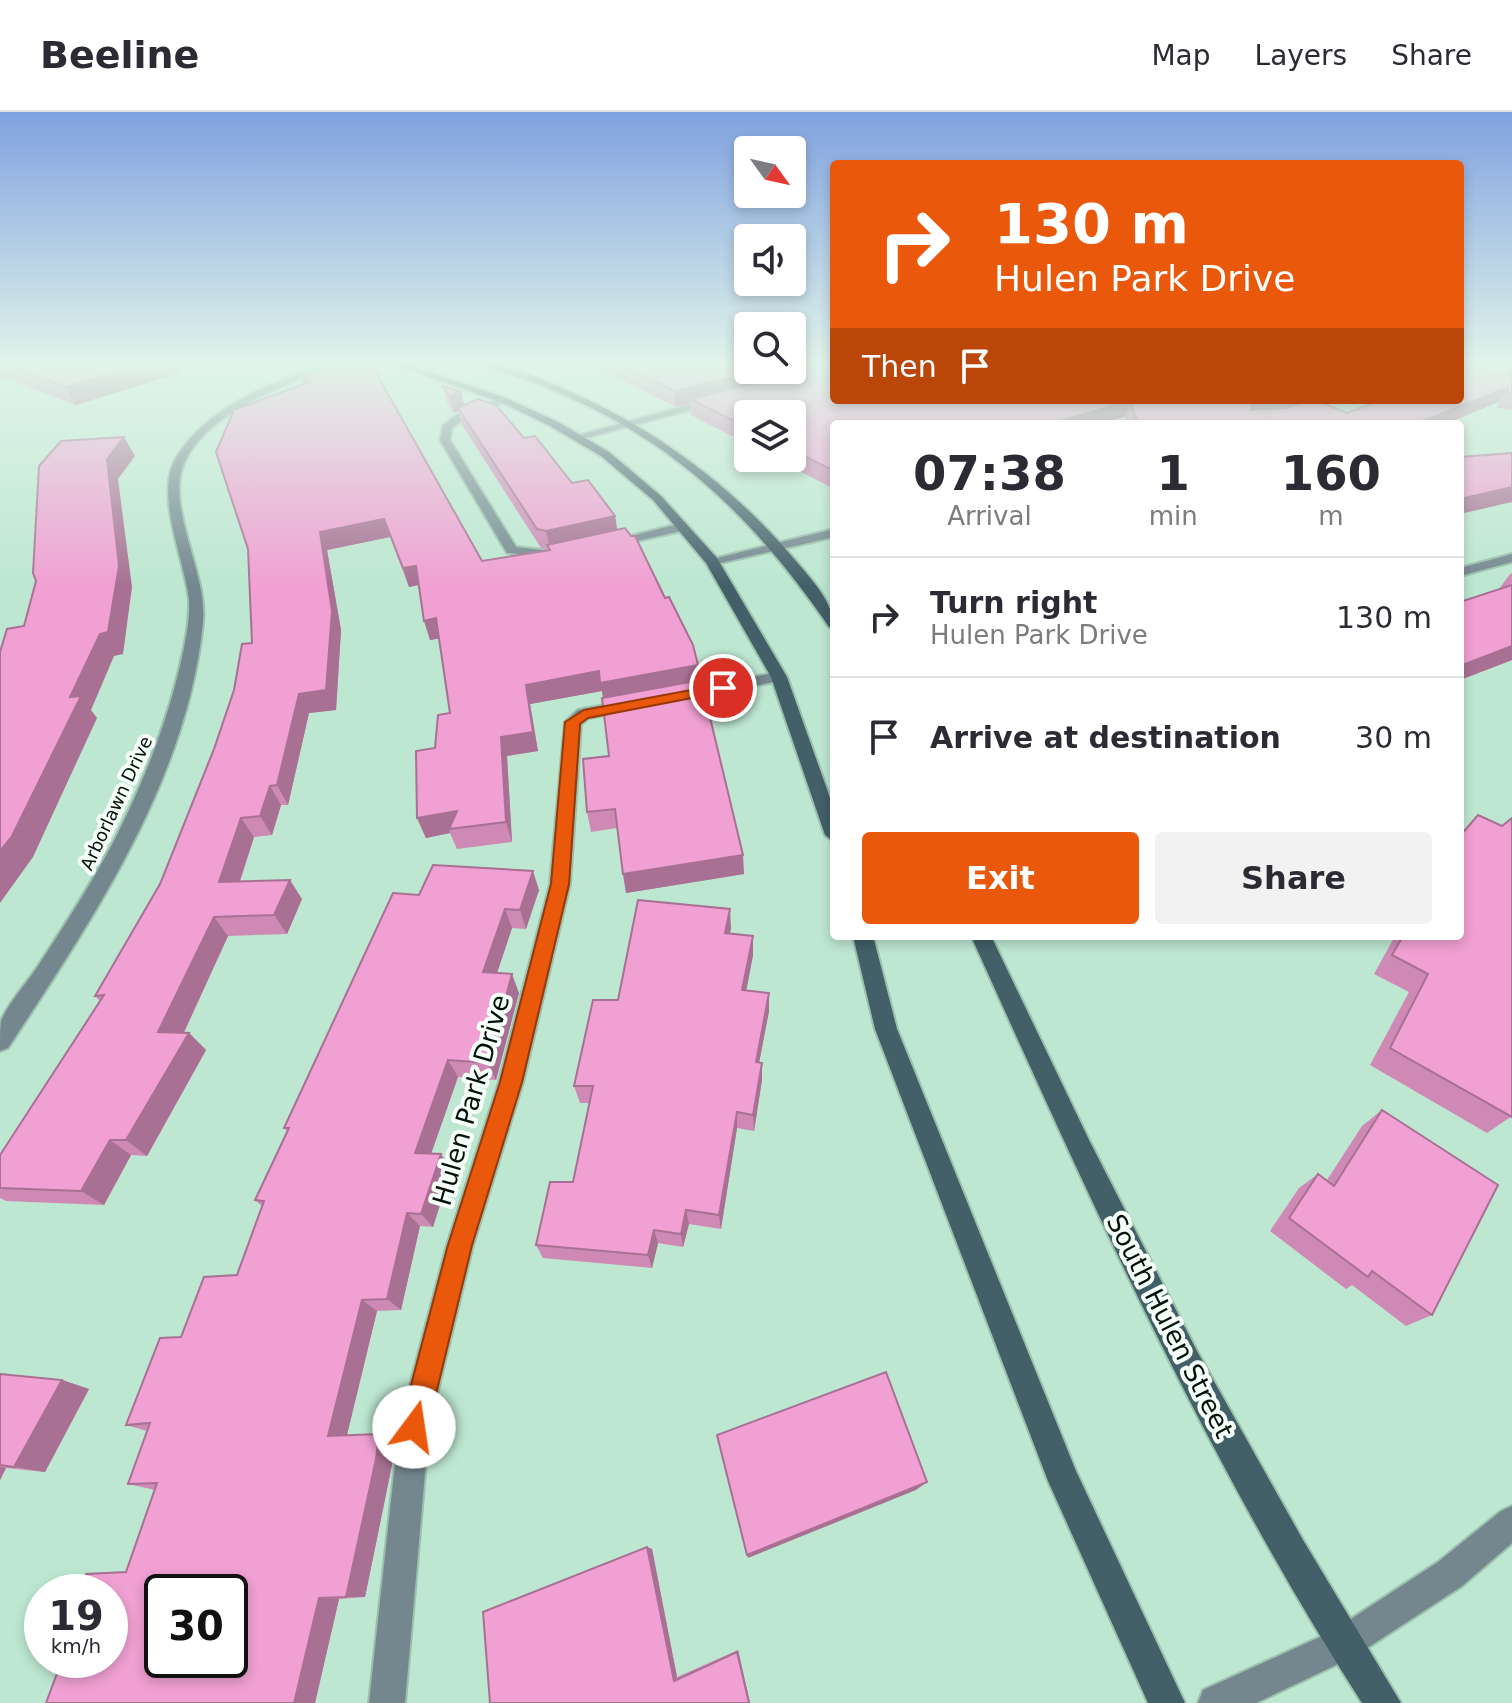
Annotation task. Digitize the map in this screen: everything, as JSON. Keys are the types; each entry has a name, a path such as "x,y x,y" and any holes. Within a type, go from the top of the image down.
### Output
{"main road":[{"path":"578,437 605,454 657,498 712,561 779,677 830,817"},
{"path":"646,437 704,475 732,499 776,546 830,619"},
{"path":"864,940 886,1029 1064,1481 1167,1703"},
{"name":"South Hulen Street","path":"983,940 1076,1142 1199,1387 1343,1644 1383,1703"}],"street":[{"name":"Arborlawn Drive","path":"0,1041 91,903 129,828 168,738 182,689 197,603 175,497 175,471 198,437"},
{"path":"445,437 512,550 550,556 564,553"},
{"path":"594,546 682,527"},
{"path":"712,561 830,534"},
{"path":"1464,571 1512,558"},
{"name":"Hulen Park Drive","path":"387,1703 414,1427 460,1245 511,1082 560,884 573,722 584,714 779,677"},
{"path":"1216,1703 1343,1644 1450,1574 1512,1522"}],"building":[{"path":"124,437 107,459 119,566 108,632 100,634 70,697 81,696 12,836 0,851 0,652 7,629 24,626 36,581 33,573 39,466 61,441"},
{"path":"222,437 412,437 482,561 550,550 547,545 625,528 631,536 635,536 665,598 669,597 693,645 698,665 600,683 599,671 526,685 533,732 501,737 506,822 449,829 457,811 417,818 416,751 435,748 438,715 450,713 436,618 424,621 416,566 403,568 384,519 320,532 332,611 326,690 299,694 277,785 270,786 260,816 241,818 219,882 290,880 274,915 214,917 158,1032 189,1033 126,1140 110,1140 81,1191 0,1188 0,1155 104,995 95,996 160,884 214,749 234,690 242,644 252,643 248,549 216,452"},
{"path":"477,437 536,437 572,483 588,480 615,516 546,531 537,529"},
{"path":"806,437 830,437 830,469 806,457"},
{"path":"1512,453 1512,487 1464,498 1464,457"},
{"path":"1512,585 1512,646 1464,664 1464,601"},
{"path":"701,680 743,855 623,874 615,809 587,812 583,759 609,756 602,698"},
{"path":"1478,815 1502,826 1512,818 1512,1117 1390,1048 1428,974 1392,955 1401,940 1464,940 1464,831"},
{"path":"433,865 533,871 520,910 505,909 483,972 512,974 488,1063 448,1060 415,1153 441,1154 421,1214 407,1213 387,1299 362,1300 328,1436 379,1434 376,1459 346,1597 319,1598 294,1703 46,1703 55,1678 128,1678 128,1574 86,1574 126,1572 157,1483 128,1484 150,1423 126,1425 160,1338 181,1337 204,1277 237,1275 264,1201 255,1200 289,1128 284,1128 393,893 419,895"},
{"path":"638,900 730,909 725,933 753,936 742,990 769,993 756,1062 762,1063 753,1115 737,1112 719,1215 686,1210 681,1234 654,1230 648,1255 536,1245 550,1182 573,1182 593,1086 574,1086 593,1000 618,1000"},
{"path":"1382,1110 1498,1185 1432,1315 1372,1271 1368,1277 1289,1218 1318,1174 1334,1186"},
{"path":"886,1372 927,1482 747,1555 717,1435"},
{"path":"0,1374 62,1380 14,1467 0,1465"},
{"path":"647,1547 674,1681 737,1652 749,1703 490,1703 483,1612"}],"route":[{"path":"414,1427 460,1245 511,1082 560,884 573,722 584,714 723,688"}]}
